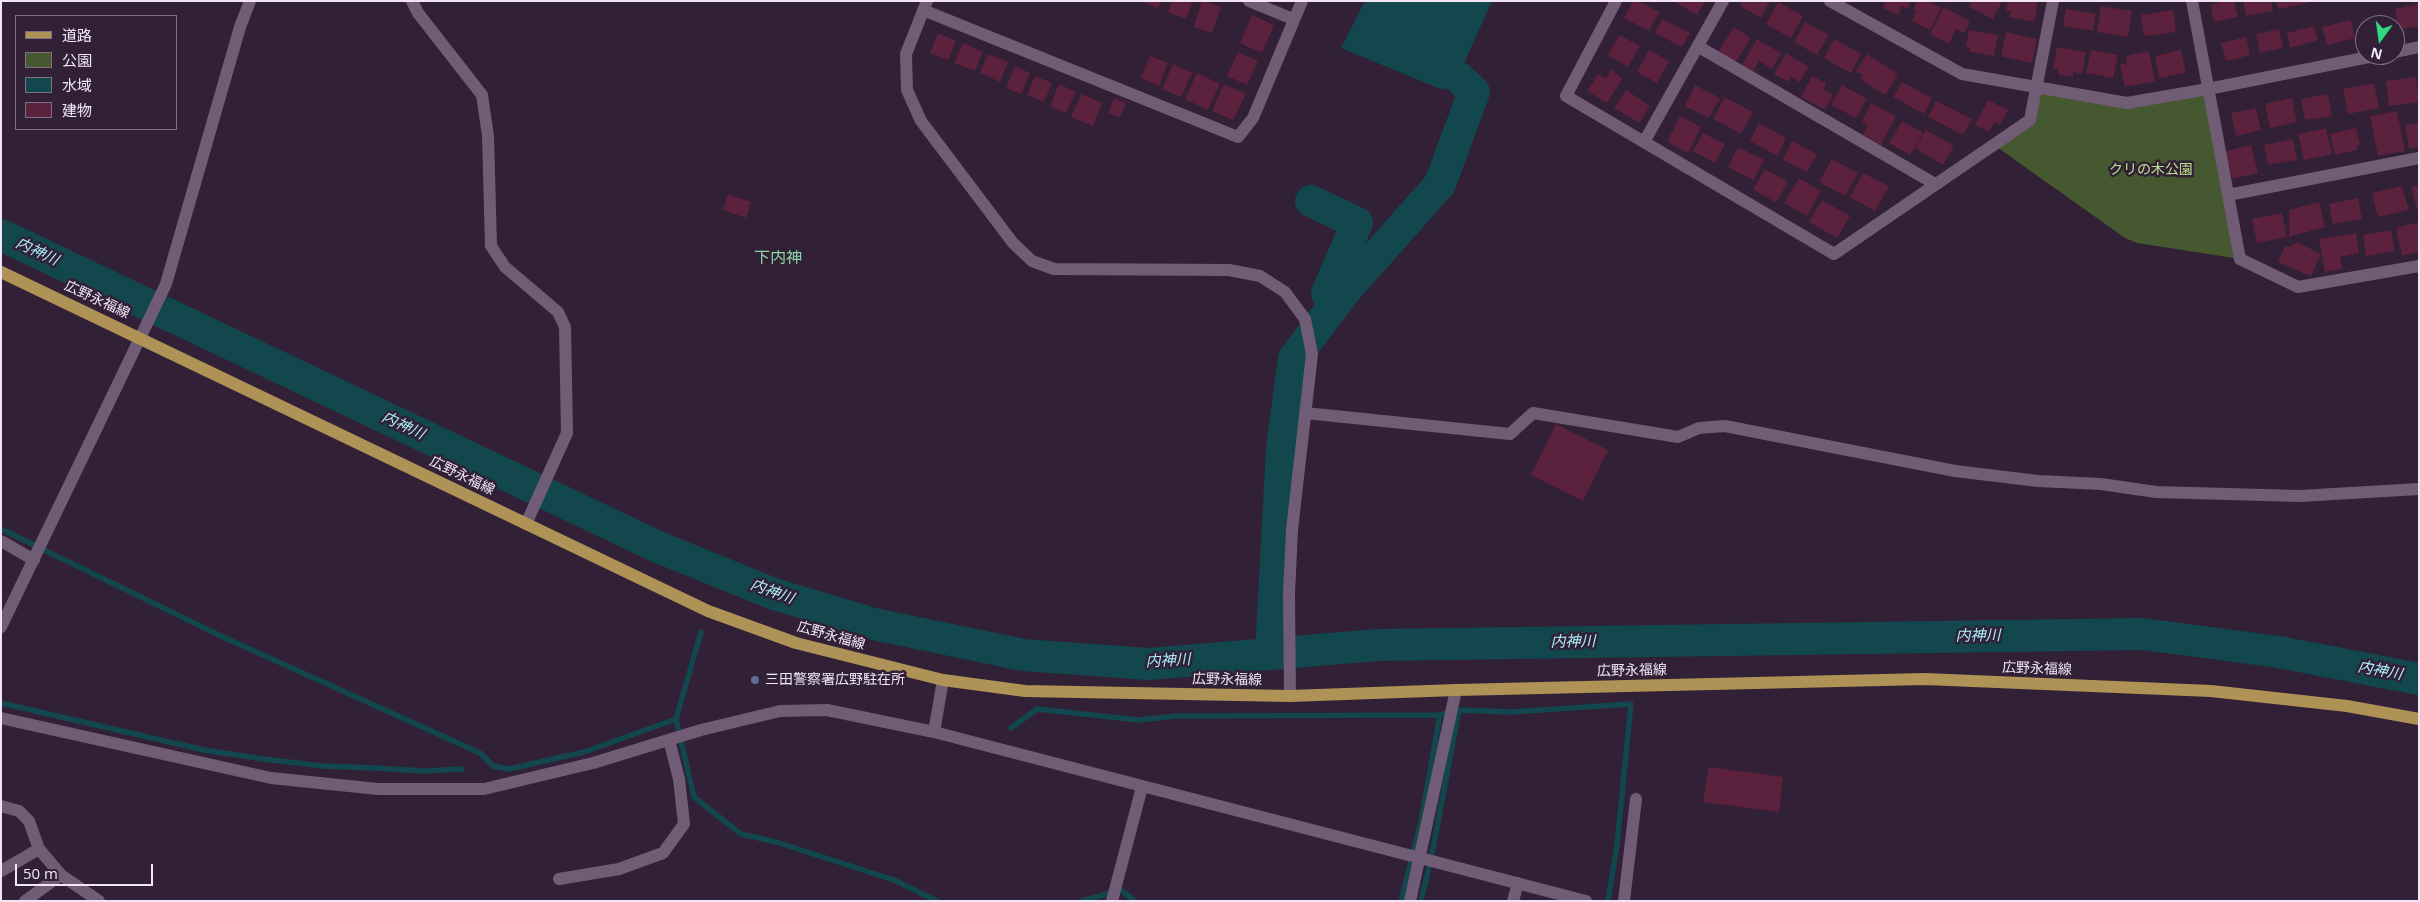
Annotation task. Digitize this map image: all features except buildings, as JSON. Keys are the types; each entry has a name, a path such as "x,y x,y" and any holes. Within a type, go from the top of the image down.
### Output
{"main road":[{"name":"広野永福線","path":"1,272 708,611 796,643 943,680 1025,691 1290,696 1456,690 1925,679 2212,691 2347,706 2419,719"}],"street":[{"path":"1,627 166,284 240,27 250,1"},
{"path":"412,1 418,13 482,95 488,136 491,246 505,268 558,312 565,327 567,433 526,524"},
{"path":"1249,1 1294,19"},
{"path":"1290,696 1289,594 1292,530 1312,354 1305,319 1285,292 1260,276 1229,270 1054,269 1032,261 1013,242 922,121 907,90 906,54 925,6 1238,137 1253,118 1302,1"},
{"path":"1616,1 1566,96 1834,254 2030,120 2053,1"},
{"path":"1644,142 1724,1"},
{"path":"1830,1 1962,74 2127,103 2355,60"},
{"path":"2192,1 2240,259 2298,287 2419,266"},
{"path":"1699,47 1935,184"},
{"path":"2405,50 2419,47"},
{"path":"2228,195 2419,158"},
{"path":"1305,413 1510,434 1532,413 1678,437 1699,428 1725,426 1955,471 2038,481 2101,484 2156,492 2299,496 2419,489"},
{"path":"1,542 34,560"},
{"path":"934,732 943,680"},
{"path":"1410,901 1456,690"},
{"path":"1,718 271,778 378,788 484,789 584,765 668,740 780,711 827,710 934,732 1142,787 1420,858 1431,859 1586,901"},
{"path":"559,879 619,869 663,853 684,824 679,779 668,740"},
{"path":"1112,901 1142,787"},
{"path":"1624,901 1636,799"},
{"path":"1,806 19,811 29,820 39,849 61,874 99,901"},
{"path":"1,871 39,849"},
{"path":"25,901 61,874"},
{"path":"1513,901 1518,883"}],"green space":[{"name":"クリの木公園","path":"2036,88 2127,103 2208,89 2240,259 2137,243 2125,238 1994,145 2030,120"}],"water":[{"path":"1365,1 1492,1 1458,77 1443,90 1341,48"}],"waterway":[{"path":"1271,654 1282,448 1294,358 1345,291 1440,184 1474,92 1458,77"},
{"path":"1311,201 1357,223 1327,293 1331,301"},
{"name":"内神川","path":"1,235 658,547 774,594 874,624 1023,655 1149,664 1378,645 2143,634 2279,652 2419,679"},
{"path":"1,529 221,636 480,753 493,766 509,769 584,752 676,719"},
{"path":"701,632 676,719 694,797 741,834 776,842 894,880 937,901"},
{"path":"1,703 204,750 263,759 323,766 424,771 462,769"},
{"path":"1011,728 1037,709 1139,720 1176,716 1440,715 1459,710 1511,712 1631,704 1617,845 1608,901"},
{"path":"1421,901 1431,859 1459,710"},
{"path":"1401,901 1421,822 1440,715"},
{"path":"1082,901 1121,890 1135,901"}],"place":[{"name":"三田警察署広野駐在所","path":"755,680"}],"district":[{"name":"下内神","path":"778,258"}]}
